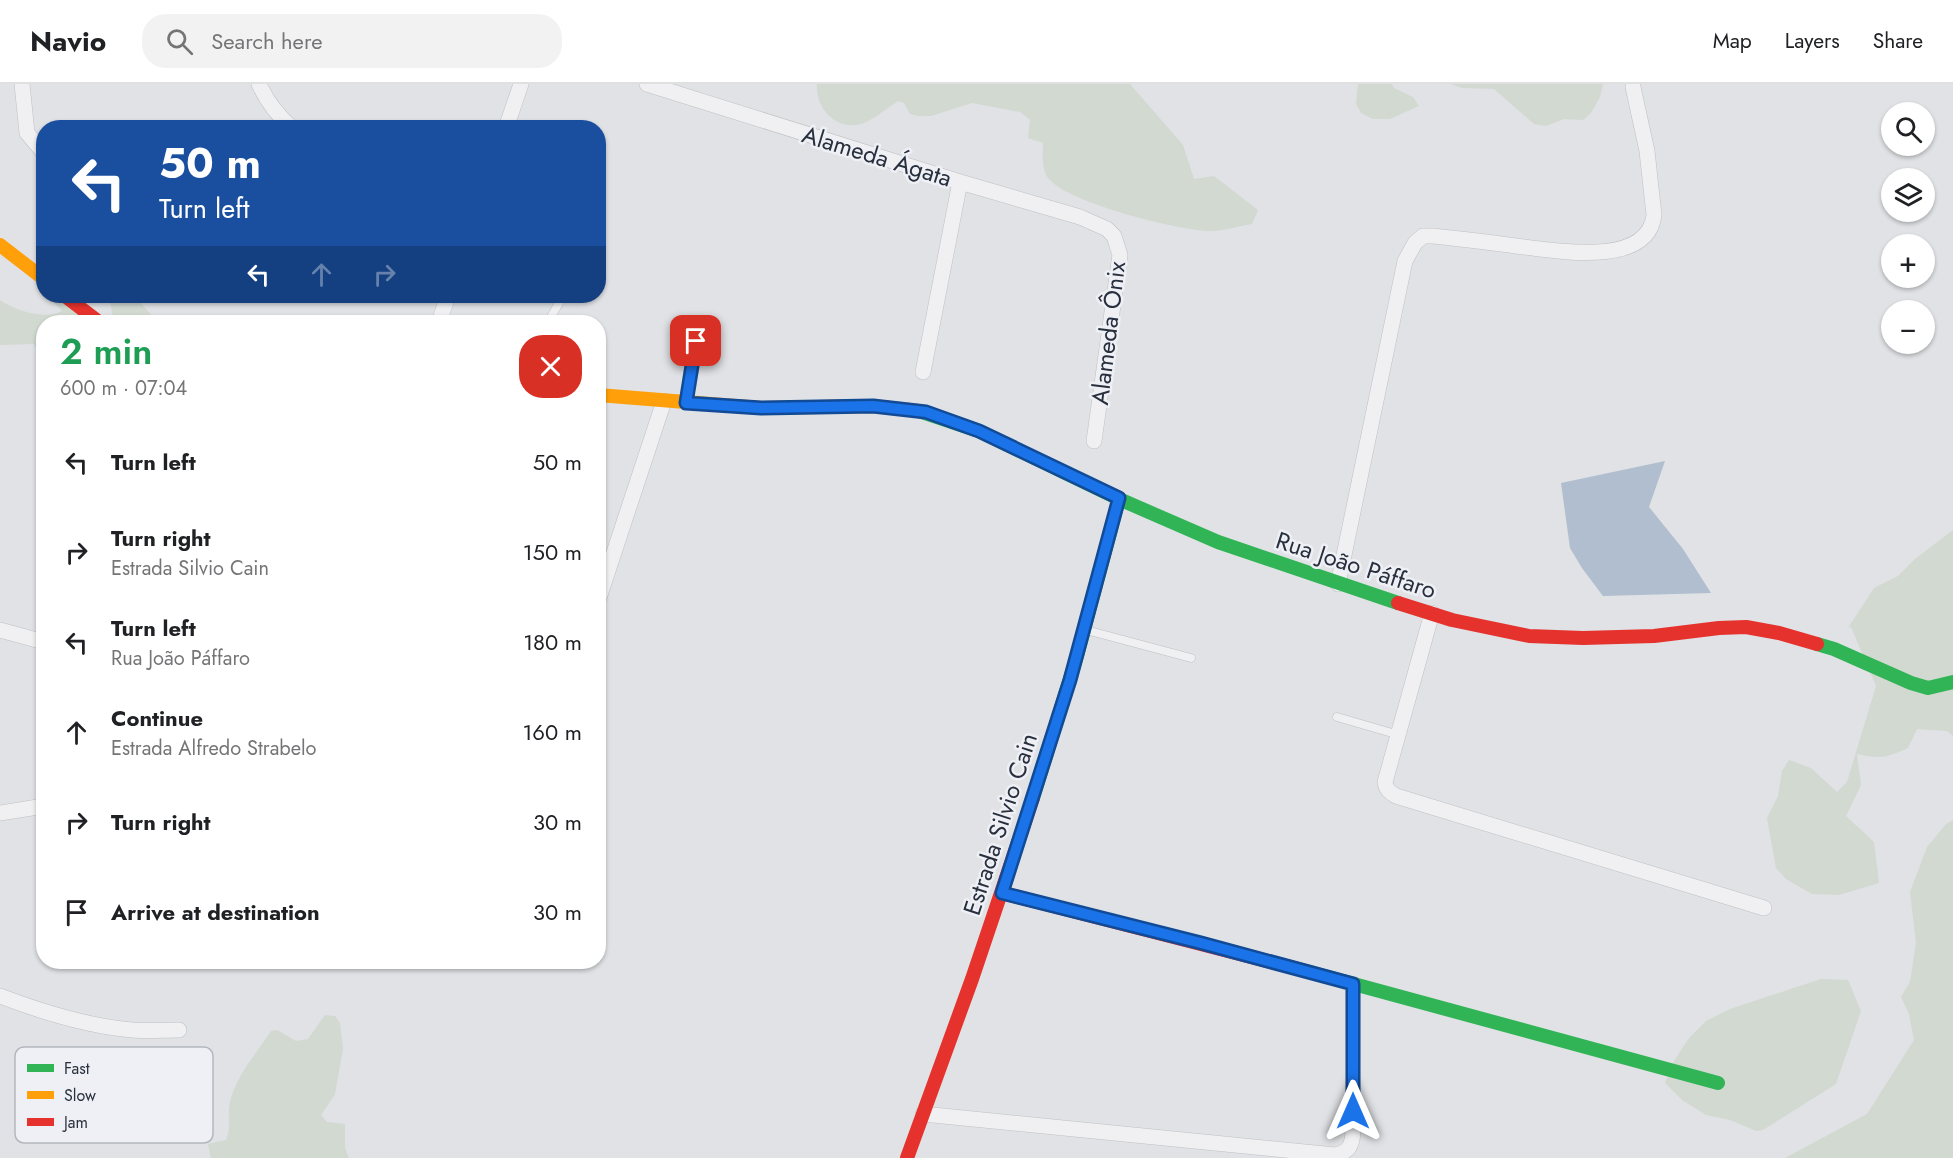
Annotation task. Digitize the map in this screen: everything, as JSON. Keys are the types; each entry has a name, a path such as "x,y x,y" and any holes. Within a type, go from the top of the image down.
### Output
{"street":[{"path":"22,84 27,133 36,144"},
{"path":"259,84 266,100 283,120"},
{"path":"509,120 521,84"},
{"name":"Alameda Ágata","path":"647,84 1080,218 1107,229"},
{"path":"1338,584 1405,261 1411,249 1423,236 1585,253 1618,249 1639,240 1653,225 1654,215 1647,151 1633,87"},
{"path":"923,372 960,182"},
{"name":"Alameda Ônix","path":"1094,441 1120,255 1118,243 1107,229"},
{"path":"0,245 36,273"},
{"path":"74,303 90,315"},
{"name":"Rua João Páffaro","path":"606,395 761,408 873,406 926,412 979,431 1218,542 1338,584 1432,614 1492,630 1554,638 1654,636 1746,627 1779,633 1834,649 1911,683 1928,688 1953,682"},
{"path":"606,576 664,401"},
{"name":"Estrada Silvio Cain","path":"907,1158 1002,893 1052,740 1119,498"},
{"path":"1432,614 1385,782 1386,788 1396,796 1764,908"},
{"path":"0,630 36,640"},
{"path":"0,813 36,807"},
{"path":"1002,893 1190,940 1718,1083"},
{"path":"923,1114 1335,1155 1344,1153 1352,1143 1353,1132 1353,984"},
{"path":"0,996 67,1019 97,1025 132,1030 179,1030"}],"lane":[{"path":"552,315 560,303"},
{"path":"686,403 696,341"},
{"path":"1084,629 1191,658"},
{"path":"1336,717 1399,735"}],"shaded area":[{"path":"817,84 1130,84 1183,145 1194,179 1214,176 1258,210 1252,224 1211,231 1175,226 1126,214 1078,197 1060,188 1049,179 1044,167 1043,143 1028,138 1030,120 1020,112 972,103 931,116 918,116 910,114 904,103 898,101 866,122 847,125 831,117 825,111 817,94"},
{"path":"1358,84 1392,84 1394,88 1413,97 1419,106 1390,119 1373,119 1361,113 1356,104"},
{"path":"1451,84 1603,84 1600,97 1591,113 1583,120 1564,119 1546,126 1534,124 1494,89 1462,88"},
{"path":"0,300 14,308 47,315 36,315 36,348 34,344 0,345"},
{"path":"55,303 74,303 96,315 47,315 62,311"},
{"path":"110,303 141,303 152,315 113,315"},
{"path":"1953,530 1953,736 1947,731 1917,729 1908,748 1883,757 1857,754 1861,785 1846,816 1874,842 1879,883 1839,895 1812,894 1786,879 1776,868 1767,818 1778,796 1782,771 1789,760 1811,768 1837,792 1847,782 1876,686 1851,627 1848,628 1874,588 1898,576 1915,559"},
{"path":"1953,820 1953,1158 1785,1158 1867,1114 1914,1040 1909,1014 1901,997 1910,982 1916,943 1910,892 1927,847 1946,824"},
{"path":"1821,979 1848,980 1861,1011 1836,1084 1763,1130 1756,1131 1730,1120 1706,1115 1682,1100 1665,1083 1674,1061 1689,1038 1706,1021 1730,1009"},
{"path":"325,1015 335,1016 340,1023 343,1049 335,1094 321,1115 327,1122 345,1124 345,1148 349,1158 211,1158 208,1144 226,1140 233,1092 242,1074 271,1031 277,1030 296,1041 308,1039"}],"water":[{"path":"1665,461 1649,507 1683,549 1711,593 1603,596 1570,548 1561,483"}],"traffic: fast":[{"path":"919,411 979,431 1119,499 1218,542 1398,603"},
{"path":"1033,798 1077,656 1119,499"},
{"path":"1817,644 1928,688 1953,682"},
{"path":"1306,971 1718,1083"}],"traffic: slow":[{"path":"0,245 36,273"},
{"path":"606,396 761,408 873,406 919,411"}],"traffic: jam":[{"path":"74,303 90,315"},
{"path":"1398,603 1452,620 1529,636 1583,638 1654,636 1746,627 1779,633 1817,644"},
{"path":"907,1158 972,979 1033,798"},
{"path":"1002,893 1306,971"}],"route":[{"path":"696,341 686,403 761,408 873,406 926,412 979,431 1119,498 1070,680 1002,893 1353,984 1353,1111"}]}
